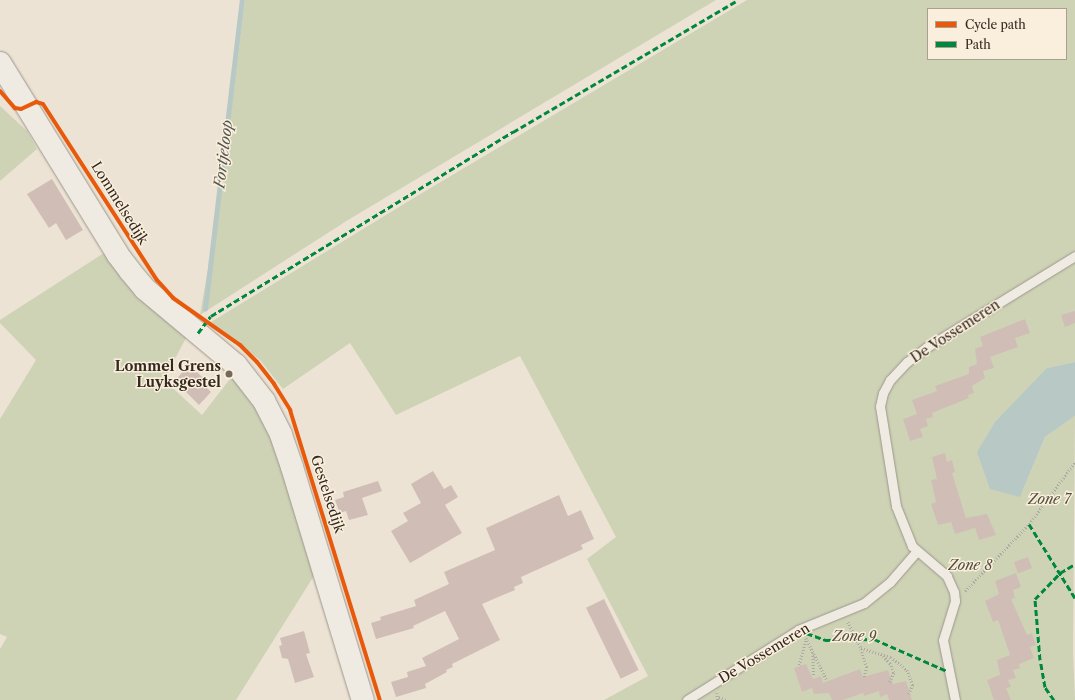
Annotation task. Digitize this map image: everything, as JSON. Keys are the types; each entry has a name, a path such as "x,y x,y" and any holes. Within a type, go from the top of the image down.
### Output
{"main road":[{"name":"Lommelsedijk","path":"0,63 118,255 145,289 198,333"},
{"name":"Gestelsedijk","path":"198,333 250,380 264,401 281,435 363,700"}],"lane":[{"name":"De Vossemeren","path":"955,601 952,584 947,576 916,552 896,506 880,406 890,380 907,362 927,347 1075,256"},
{"name":"De Vossemeren","path":"687,700 800,629 843,611 877,594 916,552"},
{"path":"955,601 943,640 955,700"}],"path":[{"path":"955,601 1029,524 1075,462"},
{"path":"843,611 861,648 867,667 864,678"},
{"path":"800,629 814,652 827,680"},
{"path":"799,665 806,639"},
{"path":"861,648 891,657 907,670 913,685 909,694"},
{"path":"814,652 814,676"},
{"path":"880,654 890,664 894,673 889,684"},
{"path":"719,697 726,700"}],"green space":[{"path":"245,0 716,0 348,220 200,315 221,194"},
{"path":"747,0 1075,0 1075,362 1047,368 1020,497 1045,437 1075,416 1073,651 1075,700 604,700 648,676 587,559 616,537 520,356 396,415 350,343 283,389 260,360 211,322 417,196"},
{"path":"0,106 27,131 37,149 0,181"},
{"path":"107,251 188,334 164,380 202,415 233,375 256,403 273,437 317,571 236,700 0,700 0,649 7,637 0,634 0,419 36,360 0,323 0,320"}],"shaded area":[{"path":"1075,362 1075,416 1045,437 1020,497 990,489 977,452 995,422 1047,368"}],"building":[{"path":"52,179 83,230 66,240 56,223 49,228 27,194"},
{"path":"1075,311 1075,323 1065,327 1061,315"},
{"path":"1025,319 1030,333 1015,338 1018,347 990,357 994,368 983,371 985,378 972,386 974,393 968,395 969,398 932,413 933,417 926,419 928,426 920,429 923,437 910,441 903,419 917,414 912,400 937,391 935,386 969,374 969,367 977,364 975,349 983,346 980,337"},
{"path":"189,364 209,384 206,387 211,392 199,405 175,381"},
{"path":"945,453 947,462 952,460 955,472 952,473 966,518 987,514 996,535 979,540 975,528 955,534 951,522 938,525 931,504 936,502 931,480 937,479 932,457"},
{"path":"433,471 444,489 451,485 458,497 445,505 462,533 410,563 391,531 408,521 403,513 421,503 411,484"},
{"path":"378,481 382,491 362,498 368,515 349,520 346,511 340,513 335,500 344,497 343,492"},
{"path":"559,495 568,516 581,510 594,539 581,545 583,549 521,577 523,583 514,587 515,590 482,604 500,640 452,664 453,667 446,670 447,672 425,684 426,688 396,697 391,682 408,677 407,672 426,666 422,658 459,639 445,611 413,626 414,628 376,639 371,623 381,620 380,617 416,606 414,600 449,584 444,572 495,550 486,528"},
{"path":"1028,557 1032,568 1018,573 1014,562"},
{"path":"1016,573 1021,587 1013,590 1015,598 1011,599 1027,635 1032,633 1036,645 1030,647 1034,658 1019,664 1020,668 1013,670 1016,678 1008,680 1011,687 1006,688 1011,700 994,700 987,680 1000,675 997,660 1010,655 998,620 993,622 985,601 999,594 995,581"},
{"path":"604,599 639,670 621,679 586,608"},
{"path":"304,631 310,653 306,654 314,677 295,683 288,659 282,658 279,646 282,645 280,638"},
{"path":"806,664 813,679 821,676 823,683 860,669 863,677 888,670 893,684 906,681 912,700 889,700 887,694 880,697 879,691 864,696 863,693 843,700 832,700 829,693 814,694 812,688 802,692 794,668"}],"waterway":[{"name":"Fortjeloop","path":"205,309 242,0"}],"marked path":[{"path":"198,333 211,316 513,132 738,0"},
{"path":"1029,524 1075,598"},
{"path":"1054,700 1045,687 1040,660 1035,599 1060,573 1075,564"},
{"path":"798,630 825,640 874,639 947,671"}],"cycle path":[{"path":"0,91 15,108 21,109 36,102 43,104 157,280 173,298 240,345 257,362 274,384 290,410 380,700"}],"place":[{"name":"Lommel Grens Luyksgestel","path":"229,374"}],"park label":[{"name":"Zone 7","path":"1049,499"},
{"name":"Zone 8","path":"970,565"},
{"name":"Zone 9","path":"854,636"}]}
